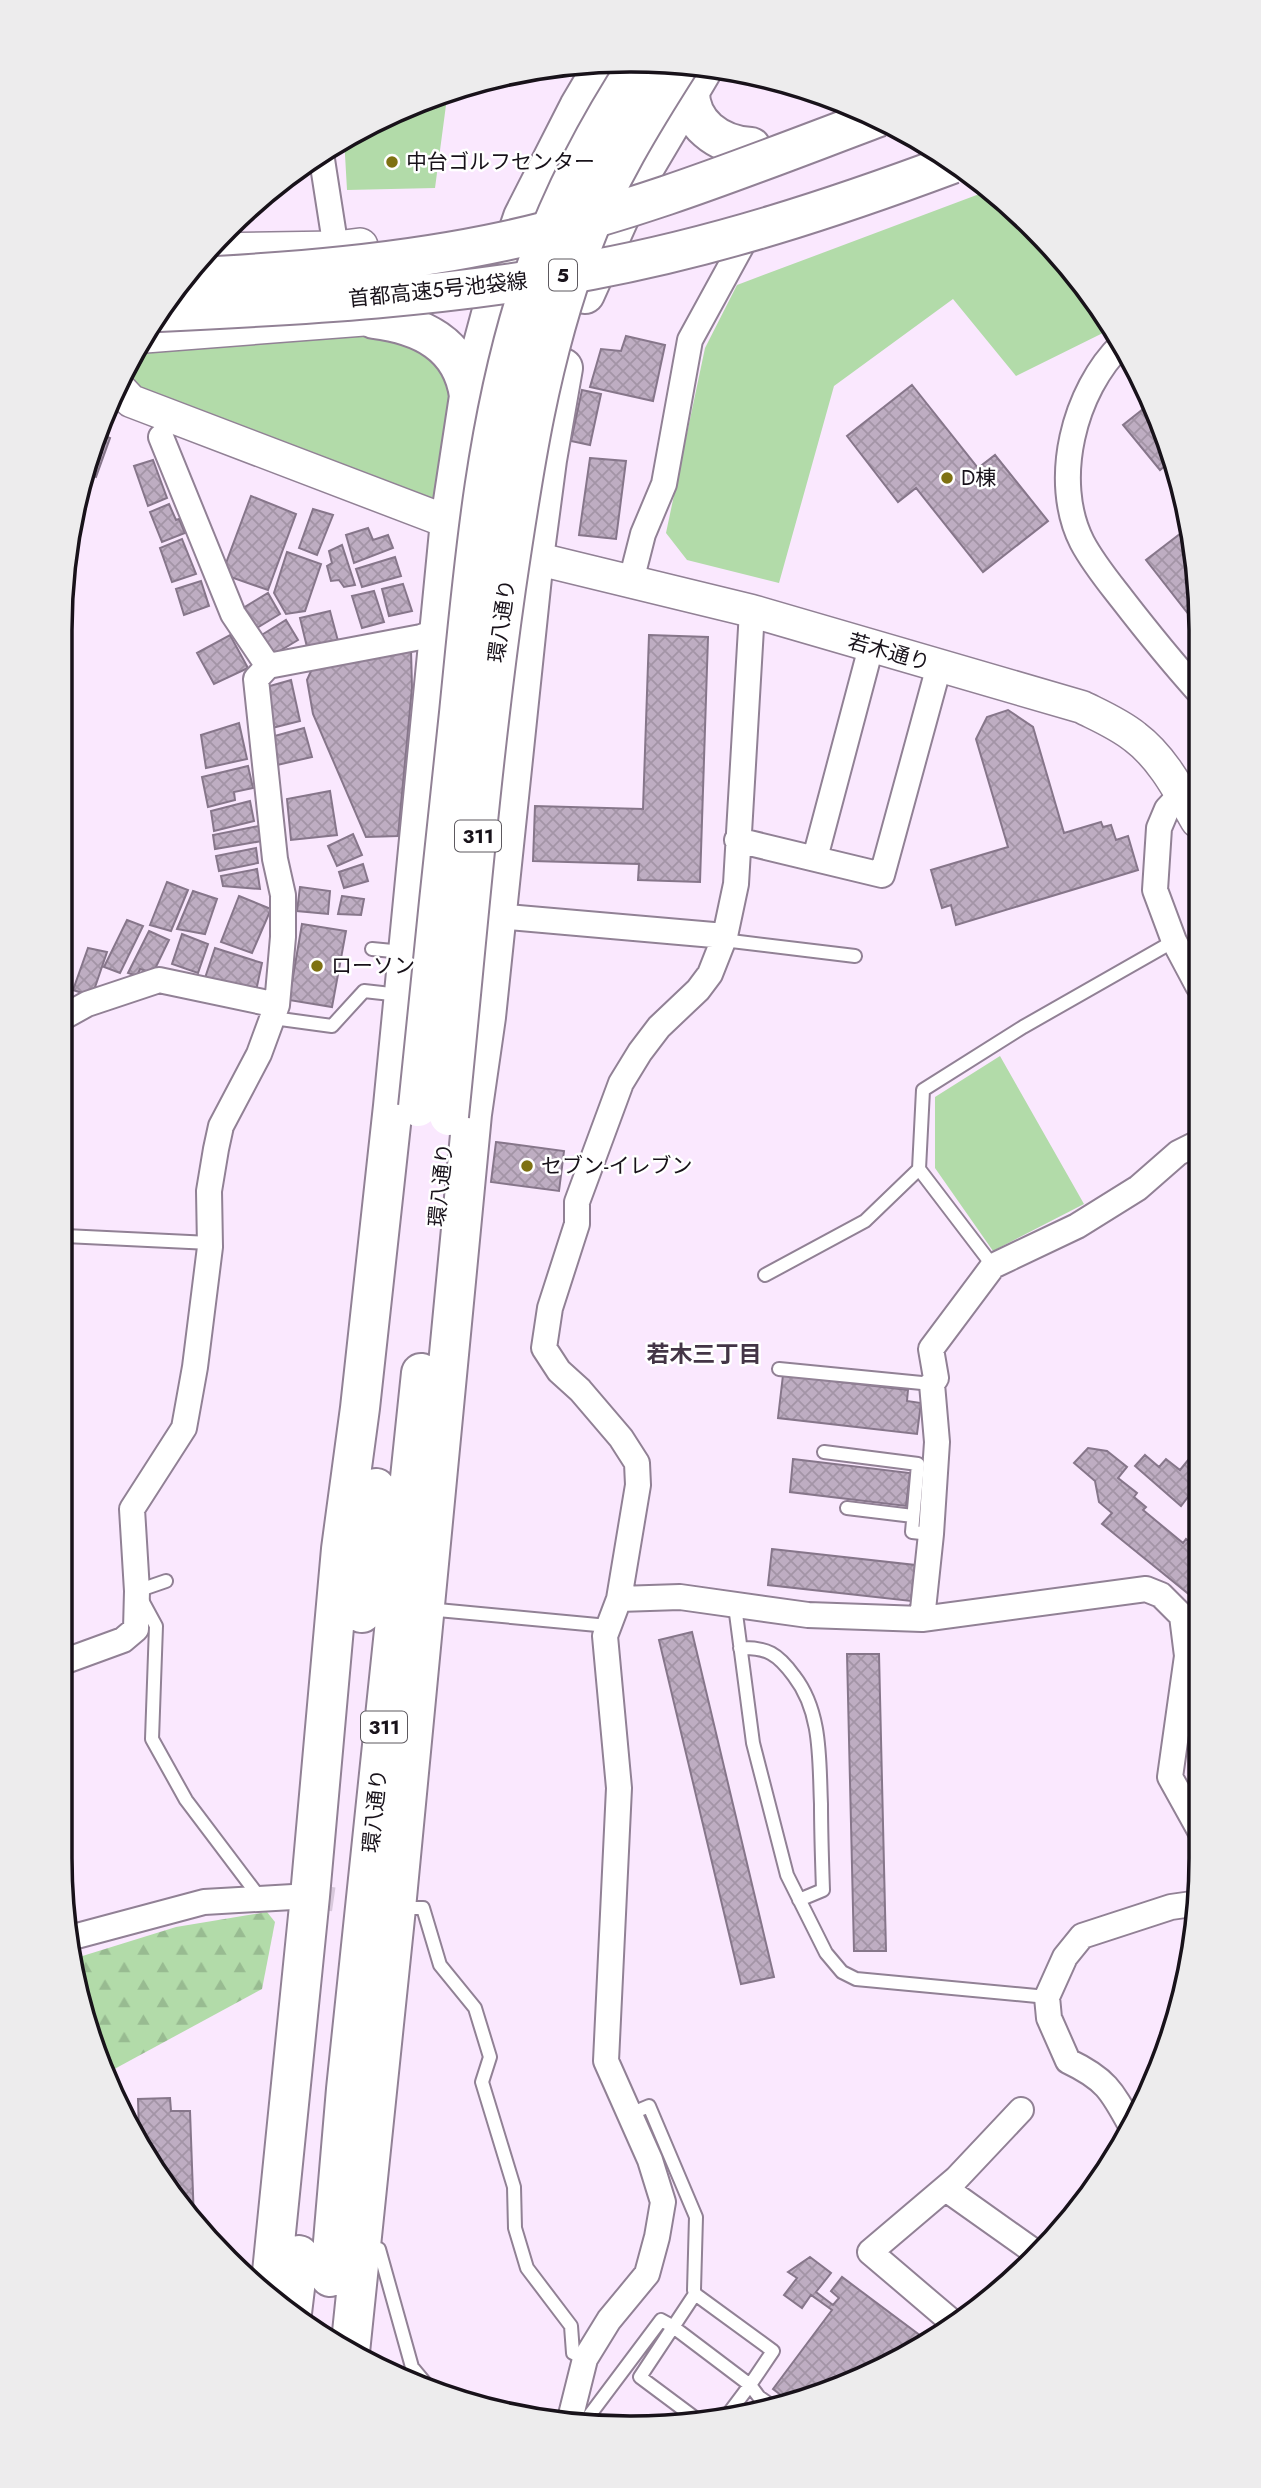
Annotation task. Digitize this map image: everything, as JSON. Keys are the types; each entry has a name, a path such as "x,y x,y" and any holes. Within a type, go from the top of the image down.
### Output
{"main road":[{"name":"環八通り","path":"326,2326 401,1414 433,1111 475,553 489,453 504,379 525,300 561,208 612,107 634,72"},
{"path":"271,2285 310,1896 333,1550 401,1414 446,1256 433,1111 390,951 439,631 450,521 469,396 494,303 523,217 599,73"},
{"name":"環八通り","path":"433,1111 525,458 539,387 582,245 612,178 647,114 688,75"},
{"path":"351,2341 388,1907 424,1609 401,1414 391,1223 433,1111 497,916 534,558 560,378 586,288 690,76"},
{"path":"691,76 691,107 704,127 727,143 751,148"},
{"name":"首都高速5号池袋線","path":"198,277 350,265 438,254 505,241 625,210 864,123"},
{"name":"首都高速5号池袋線","path":"172,311 274,307 431,293 591,270 741,236 944,168"},
{"path":"220,251 336,249 451,234 573,206 633,187"},
{"path":"157,334 374,319 586,288"},
{"path":"374,319 407,326 438,341 452,353 461,366 467,380 469,396"},
{"path":"401,1414 433,1111"},
{"name":"環八通り","path":"293,2303 368,1558 401,1414"}],"street":[{"path":"633,187 751,148 842,113"},
{"path":"586,288 637,277 742,245 944,168"},
{"path":"314,170 336,249"},
{"path":"631,581 643,534 664,484 690,340 742,245"},
{"path":"1115,353 1095,378 1073,431 1068,468 1074,517 1082,541 1100,570 1189,680"},
{"name":"若木通り","path":"124,394 131,401 450,521 534,558 751,611 1082,708 1110,720 1136,737 1161,764 1189,808"},
{"path":"161,437 233,614 268,666"},
{"path":"572,2413 585,2359 609,2320 647,2274 663,2202 650,2160 606,2061 619,1788 606,1636 619,1599 638,1485 636,1463 621,1438 580,1390 559,1371 544,1348 550,1308 577,1224 577,1202 621,1083 659,1027 698,990 710,974 724,938 736,884 751,611"},
{"path":"72,1659 123,1640 136,1629 137,1591 132,1509 184,1428 195,1367 210,1243 209,1191 221,1126 259,1054 275,1012 283,937 283,895 275,859 256,679 268,666 421,637 439,631 526,636"},
{"path":"815,859 871,647"},
{"path":"737,840 882,874 939,666"},
{"path":"1181,794 1167,809 1158,828 1154,890 1174,941 1189,969"},
{"path":"497,916 724,938"},
{"path":"72,1012 87,1004 159,980 275,1012"},
{"path":"922,1619 937,1442 932,1384 936,1378 931,1349 993,1266 1077,1226 1138,1188 1178,1153 1189,1148"},
{"path":"619,1599 680,1598 808,1615 922,1619 1146,1589 1161,1595 1182,1616 1187,1656 1170,1777 1189,1811"},
{"path":"78,1936 204,1902 310,1896"},
{"path":"1126,2116 1111,2090 1093,2073 1068,2061 1049,2018 1047,1997 1065,1957 1082,1936 1171,1907 1187,1905"},
{"path":"947,2318 870,2252 946,2189 1021,2110"},
{"path":"946,2189 1030,2249"}],"lane":[{"path":"724,938 855,956"},
{"path":"993,1266 919,1169 923,1090 1023,1027 1174,941"},
{"path":"275,1012 332,1026 364,991 403,996"},
{"path":"765,1275 864,1221 919,1169"},
{"path":"72,1236 210,1243"},
{"path":"779,1369 932,1384"},
{"path":"824,1452 918,1464 912,1532 931,1534"},
{"path":"847,1508 913,1516"},
{"path":"166,1581 137,1591 156,1626 152,1739 186,1800 261,1898"},
{"path":"735,1606 752,1744 787,1875 826,1953 842,1972 856,1979 1047,1997"},
{"path":"424,1609 608,1626"},
{"path":"740,1648 760,1647 778,1657 804,1688 813,1711 819,1748 823,1890 799,1900"},
{"path":"388,1907 423,1908 440,1965 475,2008 490,2057 482,2082 514,2187 515,2228 527,2268 571,2326 573,2353 585,2359"},
{"path":"630,2114 649,2106 696,2217 695,2294 773,2351 734,2407"},
{"path":"379,2249 412,2367 418,2374"},
{"path":"688,2413 640,2377 695,2294"},
{"path":"590,2415 661,2320 750,2385 763,2400"}],"green space":[{"name":"中台ゴルフセンター","path":"446,103 435,188 347,190 345,151 383,129"},
{"path":"979,194 1026,235 1051,262 1103,333 1016,376 953,299 834,386 779,583 687,560 666,533 705,348 737,285"},
{"path":"376,327 397,328 459,380 434,504 141,397 133,376 147,351"},
{"path":"1000,1056 1084,1204 993,1251 935,1168 935,1097"},
{"path":"267,1912 275,1922 262,1989 113,2070 101,2037 81,1957 176,1927"}],"building":[{"path":"626,336 665,345 653,401 590,387 601,349 621,351"},
{"name":"D棟","path":"912,385 978,468 995,455 1048,521 983,572 916,488 898,502 847,436"},
{"path":"582,390 601,394 590,445 571,441"},
{"path":"1143,409 1164,466 1160,470 1123,425"},
{"path":"107,437 110,438 96,477 94,476"},
{"path":"590,458 626,461 616,539 579,535"},
{"path":"153,460 167,498 148,506 134,466"},
{"path":"251,496 296,514 268,590 222,574"},
{"path":"169,504 185,533 162,542 150,512"},
{"path":"313,509 333,515 317,555 299,548"},
{"path":"368,528 373,540 388,535 393,548 354,563 346,535"},
{"path":"1181,533 1189,614 1146,560"},
{"path":"182,539 196,574 172,582 160,548"},
{"path":"342,545 355,585 344,587 339,580 331,581 327,566 332,563 329,551"},
{"path":"287,552 321,564 305,611 286,614 274,593"},
{"path":"395,557 401,576 362,587 356,569"},
{"path":"201,581 209,606 184,615 176,589"},
{"path":"403,584 412,611 389,616 382,589"},
{"path":"374,591 384,622 362,628 352,596"},
{"path":"268,593 280,614 255,629 243,608"},
{"path":"330,611 338,641 307,647 300,618"},
{"path":"286,620 298,640 271,656 260,636"},
{"path":"230,635 248,668 214,684 197,653"},
{"path":"649,635 708,637 700,882 638,880 639,864 533,861 535,806 643,809"},
{"path":"411,650 412,688 398,836 366,837 313,714 307,680 312,669"},
{"path":"291,680 300,721 272,728 263,688"},
{"path":"1008,710 1033,727 1064,833 1101,822 1103,827 1111,825 1116,840 1128,836 1138,870 956,925 951,905 942,908 931,870 1008,847 976,739 987,717"},
{"path":"239,723 247,759 206,768 201,735"},
{"path":"304,728 312,757 277,765 271,737"},
{"path":"248,766 253,788 234,792 235,800 208,807 202,777"},
{"path":"330,791 337,835 291,840 287,799"},
{"path":"250,801 254,821 214,831 211,811"},
{"path":"259,826 262,841 215,849 213,835"},
{"path":"353,834 362,855 337,866 328,846"},
{"path":"256,848 258,863 219,871 216,856"},
{"path":"363,864 368,881 344,888 339,872"},
{"path":"257,869 260,889 223,886 221,876"},
{"path":"167,882 188,890 171,931 150,925"},
{"path":"300,887 330,891 328,914 297,911"},
{"path":"193,891 217,899 205,934 177,929"},
{"path":"239,896 271,909 252,953 221,942"},
{"path":"342,896 364,899 361,915 338,914"},
{"path":"127,920 143,926 120,973 104,967"},
{"path":"302,924 346,931 332,1007 289,1000"},
{"path":"149,931 169,940 153,973 140,969 137,976 128,973"},
{"path":"182,934 208,944 198,973 172,964"},
{"path":"88,948 107,952 92,996 73,990"},
{"path":"215,948 262,963 256,991 205,978"},
{"name":"セブン-イレブン","path":"496,1142 564,1151 559,1191 491,1182"},
{"path":"783,1375 908,1390 907,1401 921,1403 917,1434 778,1418"},
{"path":"1088,1448 1107,1451 1127,1467 1118,1478 1137,1493 1134,1497 1146,1507 1143,1510 1183,1543 1186,1539 1189,1542 1189,1594 1102,1524 1112,1513 1099,1502 1095,1481 1074,1463"},
{"path":"1145,1455 1159,1467 1166,1459 1180,1470 1189,1459 1189,1498 1181,1506 1135,1466"},
{"path":"793,1459 910,1473 906,1506 790,1492"},
{"path":"772,1549 915,1565 911,1601 768,1585"},
{"path":"692,1632 774,1977 741,1984 659,1640"},
{"path":"847,1654 879,1654 886,1951 854,1951"},
{"path":"170,2098 171,2111 190,2111 193,2206 166,2168 139,2122 138,2099"},
{"path":"810,2257 831,2273 816,2292 833,2305 839,2298 831,2291 842,2277 920,2335 878,2359 844,2374 781,2395 773,2389 832,2310 811,2295 802,2308 784,2295 797,2278 788,2272"}],"tunnel":[{"path":"310,1896 379,1906"}],"place":[{"name":"中台ゴルフセンター","path":"392,162"},
{"name":"D棟","path":"947,478"},
{"name":"ローソン","path":"317,966"},
{"name":"セブン-イレブン","path":"527,1166"}],"district":[{"name":"若木三丁目","path":"704,1354"}]}
